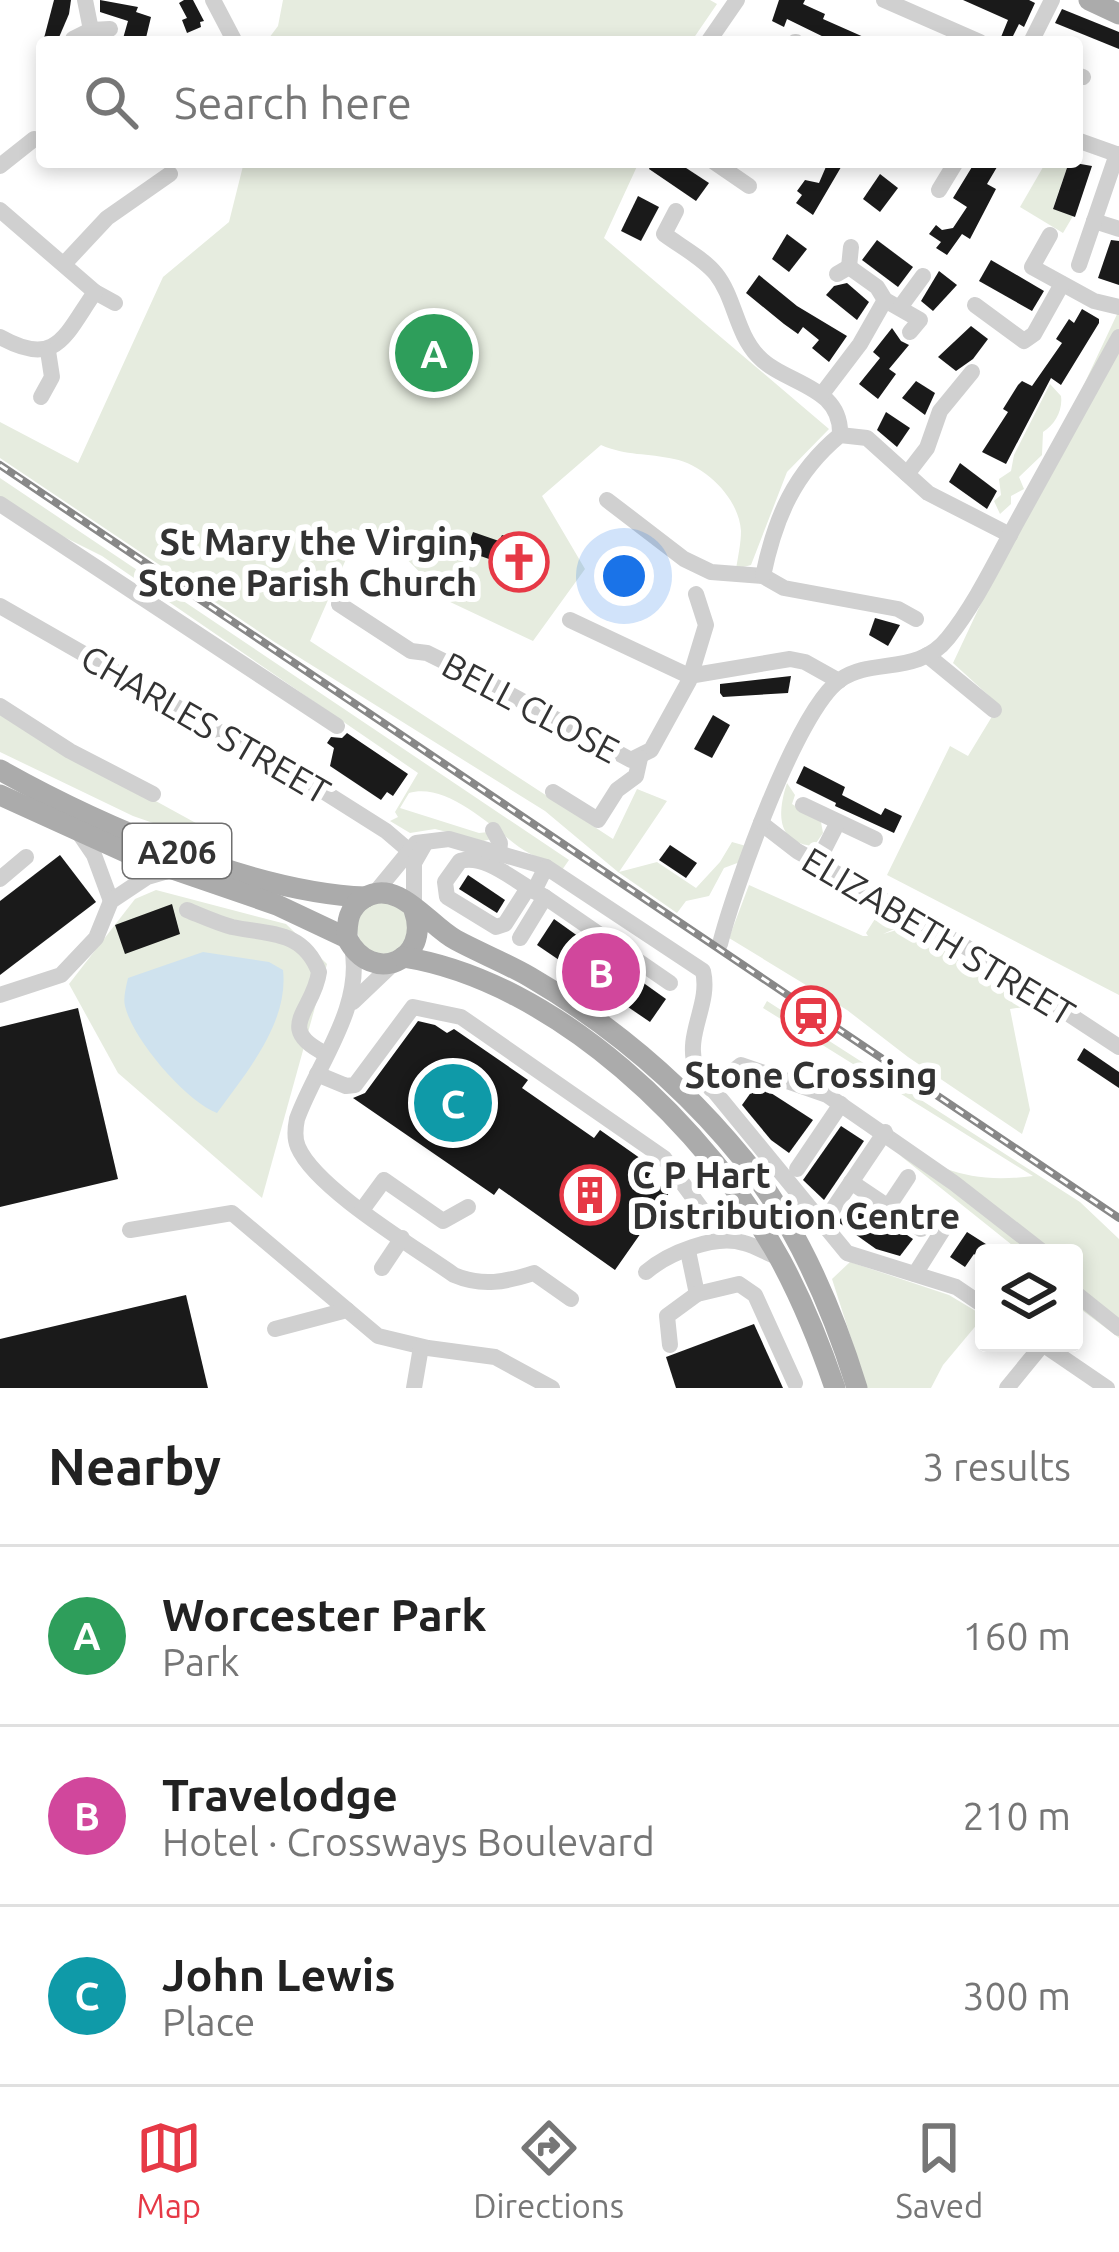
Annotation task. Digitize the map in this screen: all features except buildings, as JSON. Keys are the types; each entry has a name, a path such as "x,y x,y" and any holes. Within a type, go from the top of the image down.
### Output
{"main road":[{"path":"1089,0 1119,14"},
{"name":"A206","path":"0,770 92,818 163,846 284,885 370,895"},
{"name":"A206","path":"0,795 171,870 295,912 350,943"},
{"path":"835,1388 814,1327 780,1258 744,1202 669,1114 560,1023 461,971 399,959 372,963 350,943 350,913 370,895 394,893 453,938 531,977 651,1060 746,1162 787,1223 819,1286 857,1388"},
{"path":"399,959 418,935 414,910"}],"street":[{"path":"82,36 100,30 85,0"},
{"path":"213,0 226,36"},
{"path":"712,36 737,0"},
{"path":"884,0 966,36"},
{"path":"1034,36 1052,0"},
{"path":"0,166 35,134"},
{"path":"1078,265 1118,154 1083,142"},
{"path":"722,168 749,187"},
{"path":"938,190 952,168"},
{"path":"64,264 107,218 170,174"},
{"path":"0,210 95,292 115,303"},
{"path":"676,211 664,235 717,275 743,335 758,356 822,394 841,425 840,435 815,456 786,497 764,576"},
{"path":"1094,220 1119,229"},
{"path":"1050,235 1032,267 1094,302 1119,307"},
{"path":"851,247 843,270 877,287 920,320 910,332"},
{"path":"822,394 840,379 923,276"},
{"path":"975,305 1024,340 1034,334 1063,284"},
{"path":"0,337 35,351 48,351 58,345 95,292"},
{"path":"720,944 749,847 795,748 839,680 903,665 927,655 949,637 1119,337"},
{"path":"41,397 52,377 48,351"},
{"path":"818,361 840,379"},
{"path":"907,474 927,448 938,415 972,372"},
{"path":"840,435 867,438 942,502 1010,535"},
{"path":"607,500 697,566 726,575 764,576 784,588 898,609 916,619"},
{"path":"0,503 338,726"},
{"name":"BELL CLOSE","path":"339,604 410,651 427,653 500,688 624,758 640,758 651,750 689,676 706,625 696,594"},
{"name":"CHARLES STREET","path":"0,606 318,788 407,849"},
{"path":"570,620 689,676 790,658 839,680"},
{"path":"927,655 994,710"},
{"path":"0,706 82,758 153,794"},
{"path":"554,792 598,820 617,790 636,776 640,758"},
{"path":"803,805 874,839"},
{"path":"817,863 838,822"},
{"name":"ELIZABETH STREET","path":"761,824 817,863 971,950 1119,1047"},
{"path":"493,830 499,853"},
{"path":"79,833 94,855 111,901"},
{"path":"370,895 388,880 407,849 449,838 546,867 703,971 706,983 689,1047 696,1069 711,1089 847,1253 956,1287 975,1300"},
{"path":"414,910 413,865 426,842"},
{"path":"0,879 26,857"},
{"path":"536,892 524,898 505,924 496,927 447,897 445,882 460,861 484,862 536,892 670,982"},
{"path":"520,938 546,867"},
{"path":"0,995 62,975 96,938 111,901 147,877 171,870"},
{"path":"187,910 226,926 281,933 303,945 319,972 299,1033 326,1054"},
{"path":"350,943 355,973 348,1007 297,1116 297,1144 306,1160 362,1210 469,1281 505,1283 534,1273 572,1298"},
{"path":"348,1007 399,959"},
{"path":"317,1074 354,1085 411,1008 455,1015 664,1158 709,1219"},
{"path":"711,1089 743,1065 827,1095 885,1132 1032,1244"},
{"path":"797,1168 841,1104"},
{"path":"831,1212 885,1132"},
{"path":"888,1207 908,1177"},
{"path":"362,1210 383,1180 443,1221 468,1207"},
{"path":"851,1182 921,1229"},
{"path":"722,1240 744,1202"},
{"path":"130,1230 232,1213 378,1336 494,1358 552,1388"},
{"path":"915,1274 946,1225"},
{"path":"384,1264 402,1238"},
{"path":"646,1272 663,1260 722,1240 743,1242 780,1258"},
{"path":"688,1251 697,1294"},
{"path":"670,1345 667,1316 697,1294 730,1284 748,1289 795,1383"},
{"path":"1083,1298 1116,1320"},
{"path":"274,1329 347,1310"},
{"path":"414,1388 421,1347"},
{"path":"1007,1388 1035,1352"},
{"path":"1055,1352 1107,1388"}],"shaded area":[{"path":"283,0 710,0 717,4 695,36 270,36 278,26"},
{"path":"242,168 636,168 604,238 829,429 787,472 751,565 736,569 739,519 727,495 708,476 686,462 601,445 542,496 585,569 533,641 448,601 388,540 352,528 350,550 310,641 613,839 637,789 667,801 619,872 657,862 696,888 732,842 746,846 740,862 724,868 709,896 686,901 677,913 618,872 545,811 273,641 0,458 0,422 78,463 163,277 229,222"},
{"path":"1043,168 1067,168 1053,208 1073,216 1063,233 1020,207"},
{"path":"1119,310 1119,995 887,875 950,746 968,756 999,705 953,663"},
{"path":"1050,384 1061,396 1059,412 1043,432 1042,455 1019,477 1024,489 1011,496 1011,504 1000,514 994,501 1001,495 999,479 1011,471 1014,455"},
{"path":"0,478 569,860 562,870 438,794 409,793 400,808 489,832 492,839 435,829 410,833 390,821 398,817 395,812 418,773 102,556 0,505"},
{"path":"0,709 52,744 214,833 202,840 133,816 0,752"},
{"path":"787,783 795,795 792,804 821,822 823,833 814,846 792,839 782,824"},
{"path":"749,885 863,936 868,936 880,911 901,926 883,934 907,927 1031,1006 1010,1009 1030,1110 1022,1134 847,1010 729,938"},
{"path":"156,890 286,924 327,964 262,1198 118,1073 69,984 135,899"},
{"path":"383,902 402,909 409,928 402,947 383,954 364,947 357,928 364,909"},
{"path":"767,1001 1080,1202 1119,1239 1119,1338 1083,1311 1083,1244 1011,1244 888,1141 925,1160 974,1176 1033,1176 763,1008"},
{"path":"850,1262 949,1295 975,1311 975,1327 943,1365 931,1388 867,1388 832,1279"}],"water":[{"path":"203,952 269,962 283,970 273,1027 217,1113 162,1068 138,1035 124,1003 128,978"}],"railway":[{"path":"0,465 1119,1218"}],"place":[{"name":"Worcester Park","path":"434,353"},
{"name":"St Mary the Virgin, Stone Parish Church","path":"519,562"},
{"name":"Travelodge","path":"601,972"},
{"name":"Stone Crossing","path":"811,1016"},
{"name":"John Lewis","path":"453,1103"},
{"name":"C P Hart Distribution Centre","path":"590,1195"}]}
